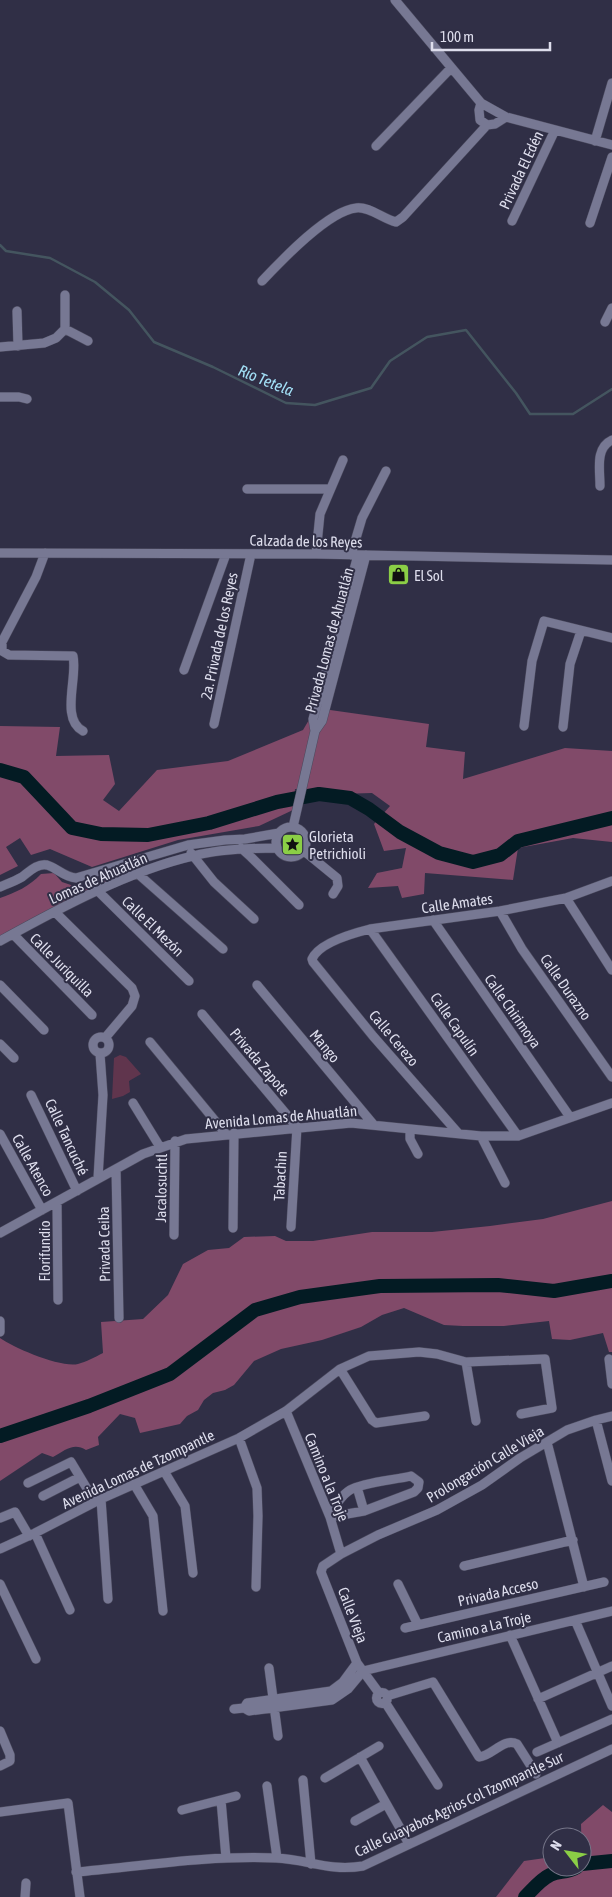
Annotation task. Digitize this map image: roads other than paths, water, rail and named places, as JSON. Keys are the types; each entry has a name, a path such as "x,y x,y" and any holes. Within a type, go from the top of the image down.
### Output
{"street":[{"path":"394,0 481,103 506,117 612,146"},
{"path":"376,146 451,68"},
{"path":"595,141 612,83"},
{"path":"481,103 479,110 480,120 487,125"},
{"path":"262,281 295,246 338,215 356,208 368,208 385,219 396,222 403,217 487,125 501,121 506,117"},
{"name":"Privada El Edén","path":"512,221 555,130"},
{"path":"590,223 612,157"},
{"path":"0,346 44,343 56,338 65,329 64,295"},
{"path":"605,322 612,308"},
{"path":"17,311 18,346"},
{"path":"65,329 88,341"},
{"path":"0,397 27,399"},
{"path":"600,486 600,453 604,445 612,440"},
{"path":"316,554 320,514 343,460"},
{"name":"Privada Lomas de Ahuatlán","path":"293,827 315,731 313,719 359,555 362,518 386,471"},
{"path":"247,489 330,489"},
{"path":"45,553 36,577 2,642 2,651 9,655 73,656 71,718 80,730 83,731"},
{"name":"Calzada de los Reyes","path":"0,554 316,554 612,560"},
{"path":"184,670 226,554"},
{"name":"2a. Privada de los Reyes","path":"214,724 251,554"},
{"path":"524,726 532,661 544,622 612,638"},
{"path":"563,728 570,664 580,631"},
{"path":"293,827 302,831 307,841 304,851 296,857 287,857 282,855 276,848 276,838 282,829 293,827"},
{"path":"0,887 22,877 35,867 43,865 50,866 65,876 76,878 188,845 245,839 279,833"},
{"path":"245,839 241,848 299,905"},
{"path":"188,845 192,856 214,882 254,919"},
{"name":"Lomas de Ahuatlán","path":"0,941 98,891 192,856 241,848 276,848"},
{"path":"304,851 337,878 338,886 333,894"},
{"path":"141,876 223,949"},
{"name":"Calle Amates","path":"312,959 313,955 329,944 350,934 370,928 500,911 566,898 612,881"},
{"name":"Calle El Mezón","path":"98,891 189,981"},
{"path":"566,898 612,970"},
{"name":"Calle Durazno","path":"500,911 522,949 612,1077"},
{"path":"55,912 132,988 134,996 132,1006 105,1038 109,1042 109,1048 106,1052 100,1054 103,1095 98,1178"},
{"name":"Calle Chirimoya","path":"433,920 570,1117"},
{"name":"Calle Capulín","path":"370,928 518,1136"},
{"name":"Calle Juriquilla","path":"12,934 92,1015"},
{"name":"Calle Cerezo","path":"312,959 373,1036 458,1133"},
{"path":"0,985 44,1030"},
{"name":"Mango","path":"257,985 373,1124"},
{"name":"Privada Zapote","path":"202,1014 297,1127"},
{"path":"150,1042 230,1133 233,1228"},
{"path":"0,1044 14,1058"},
{"name":"Calle Tancuché","path":"31,1095 77,1191"},
{"path":"133,1103 160,1146"},
{"name":"Avenida Lomas de Ahuatlán","path":"2,1232 57,1203 98,1178 160,1146 175,1141 230,1133 351,1123 481,1136 518,1136 612,1103"},
{"name":"Tabachin","path":"291,1227 297,1127"},
{"path":"410,1129 410,1139 418,1154"},
{"name":"Calle Atenco","path":"0,1134 42,1210"},
{"path":"481,1136 505,1183"},
{"name":"Jacalosuchtl","path":"174,1235 175,1141"},
{"name":"Privada Ceiba","path":"116,1169 119,1318"},
{"name":"Florifundio","path":"57,1203 58,1300"},
{"path":"0,1222 2,1232"},
{"path":"0,1321 0,1332"},
{"name":"Avenida Lomas de Tzompantle","path":"0,1549 32,1535 98,1500 239,1438 286,1411 340,1369 369,1356 419,1352 437,1354 466,1362 544,1360 552,1408 521,1414"},
{"path":"609,1359 612,1384"},
{"path":"466,1362 476,1421"},
{"path":"340,1369 372,1420 376,1423 380,1424 425,1416"},
{"name":"Camino a la Troje","path":"286,1411 329,1514 341,1554"},
{"name":"Prolongación Calle Vieja","path":"321,1568 341,1554 378,1535 437,1510 482,1485 520,1458 567,1430 612,1416"},
{"path":"596,1420 612,1479"},
{"path":"239,1438 257,1488 256,1587"},
{"path":"547,1442 584,1587"},
{"path":"28,1483 72,1462 80,1477 98,1500 108,1599"},
{"path":"164,1471 186,1506 193,1572"},
{"path":"411,1476 419,1482 418,1488 414,1492 364,1511 329,1514 344,1494 357,1487 411,1476"},
{"path":"43,1496 80,1477"},
{"path":"134,1484 153,1516 163,1611"},
{"path":"357,1487 364,1511"},
{"path":"0,1518 15,1512 32,1535 70,1610"},
{"path":"464,1566 573,1540"},
{"name":"Calle Vieja","path":"321,1568 360,1667 384,1697 438,1785"},
{"name":"Privada Acceso","path":"405,1628 604,1582"},
{"path":"0,1584 36,1660"},
{"path":"398,1584 418,1625"},
{"name":"Camino a La Troje","path":"360,1667 612,1611"},
{"path":"575,1620 612,1706"},
{"path":"510,1635 558,1743"},
{"path":"538,1699 612,1666"},
{"path":"239,1708 247,1703 274,1703 340,1690 360,1667"},
{"path":"269,1668 278,1736"},
{"path":"384,1697 433,1682 479,1758 484,1757 508,1742 513,1742 517,1744 536,1774"},
{"path":"538,1752 612,1719"},
{"path":"0,1730 10,1755 10,1761 0,1766"},
{"path":"325,1778 379,1746"},
{"name":"Calle Guayabos Agrios Col Tzompantle Sur","path":"76,1872 226,1858 277,1858 347,1868 363,1866 612,1749"},
{"path":"360,1757 410,1844"},
{"path":"303,1780 311,1864"},
{"path":"267,1786 277,1858"},
{"path":"182,1810 236,1796"},
{"path":"221,1800 226,1858"},
{"path":"0,1812 68,1803 80,1897"},
{"path":"356,1821 386,1804"},
{"path":"25,1897 26,1883"}],"waterway":[{"name":"Rio Tetela","path":"0,245 6,251 50,258 95,282 129,310 154,342 213,367 286,403 315,405 371,388 390,361 427,337 466,330 516,393 530,414 573,414 612,389"},
{"path":"0,770 24,777 72,828 101,834 148,835 209,823 277,802 319,794 350,798 369,809 400,832 439,853 473,862 500,855 518,841 612,818"},
{"path":"0,1436 89,1406 170,1374 255,1310 300,1297 380,1286 498,1285 554,1291 612,1281"},
{"path":"592,1863 612,1861"},
{"path":"525,1897 547,1877"}],"place":[{"name":"El Sol","path":"398,575"},
{"name":"Glorieta Petrichioli","path":"293,845"}]}
